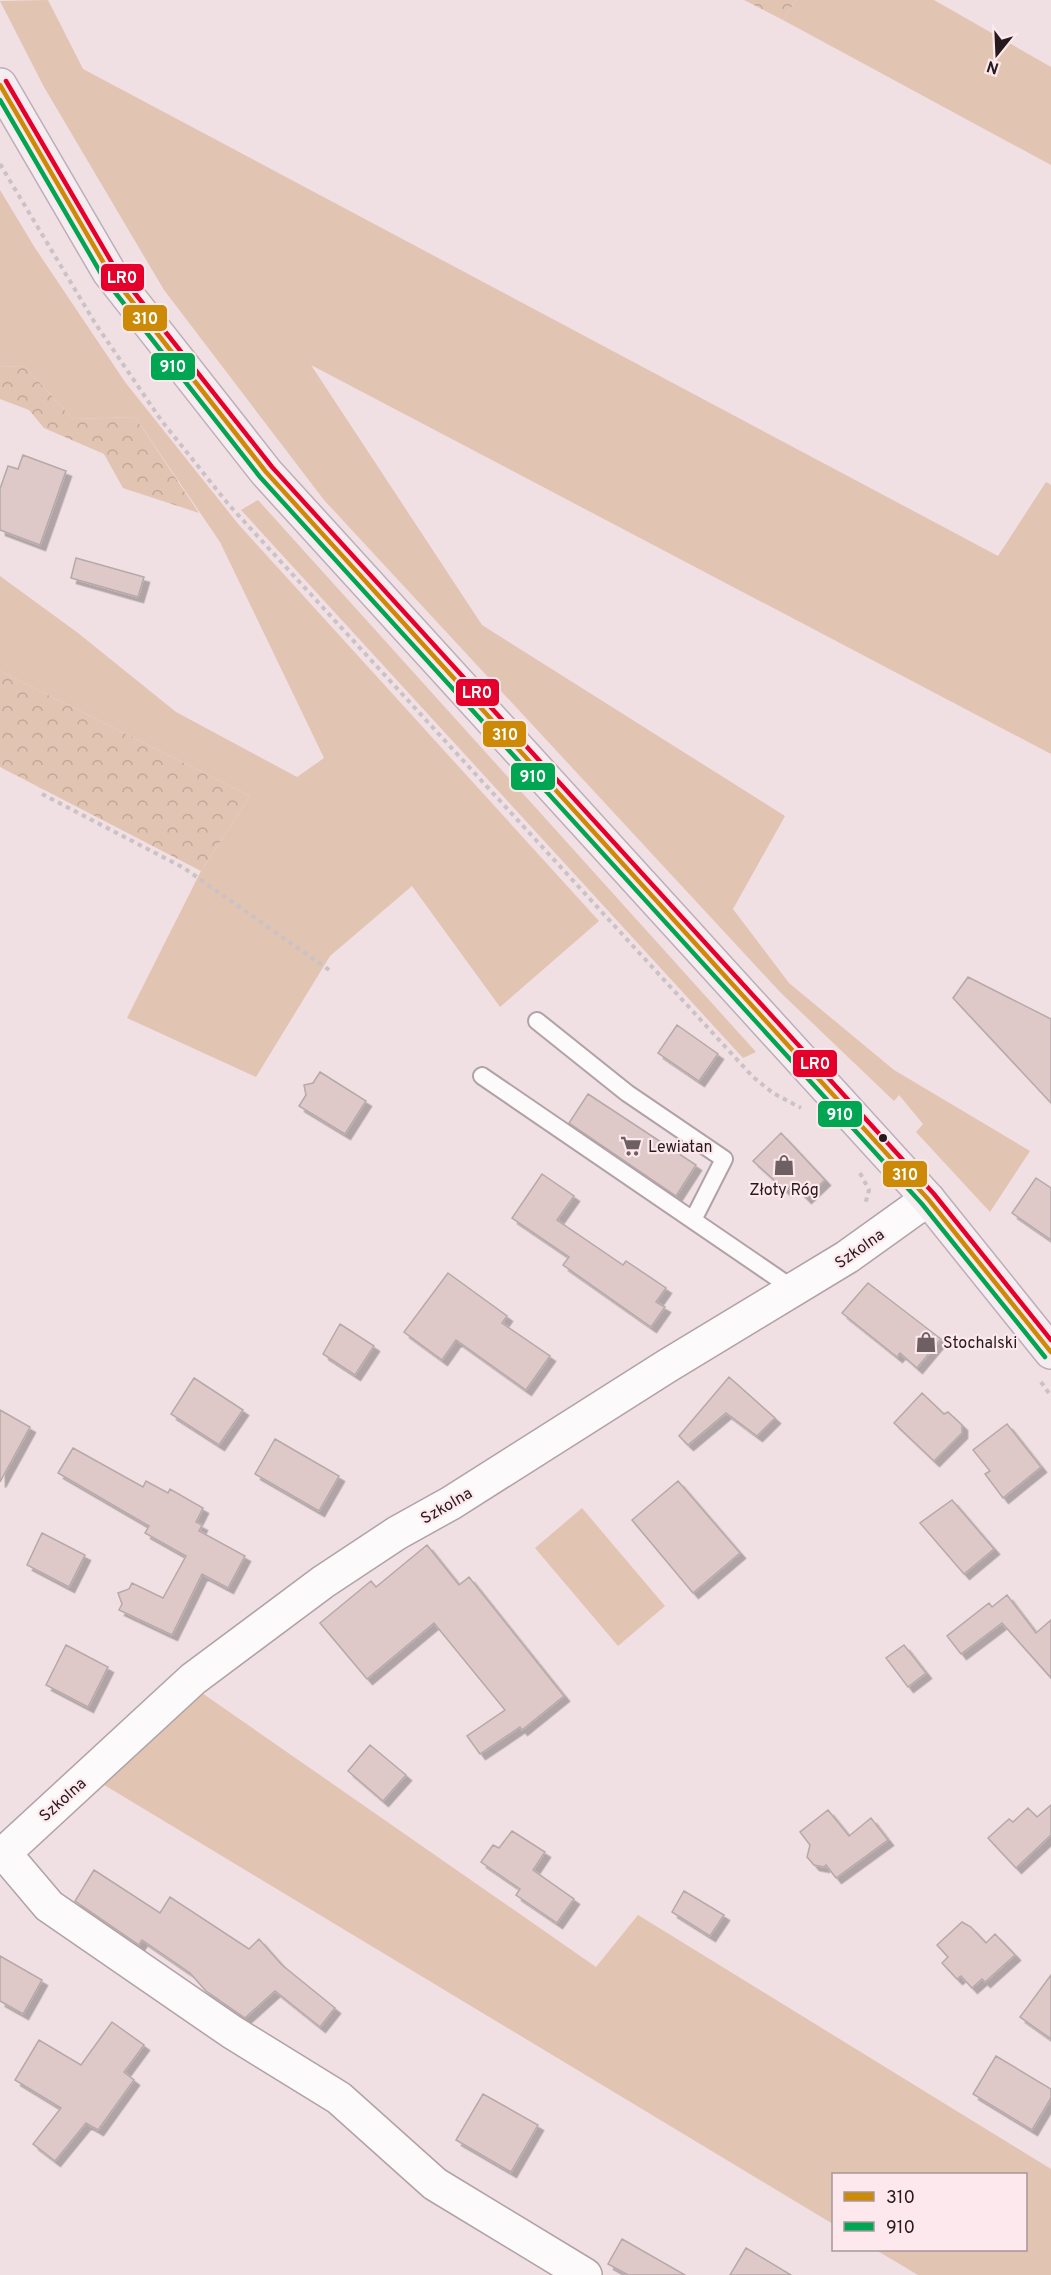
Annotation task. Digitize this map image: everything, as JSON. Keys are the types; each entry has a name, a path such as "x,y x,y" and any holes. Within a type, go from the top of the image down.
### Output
{"main road":[{"path":"0,85 110,272 266,472 928,1199 1043,1363"}],"street":[{"name":"Szkolna","path":"2,1855 193,1679 323,1582 667,1366 795,1290 928,1199"},
{"path":"2,1855 49,1906 232,2032 339,2098 435,2184 585,2275"}],"lane":[{"path":"537,1021 627,1093 724,1159 693,1220"},
{"path":"482,1076 795,1290"}],"path":[{"path":"0,164 95,323 161,420 229,505 753,1077 772,1093 805,1111"},
{"path":"42,794 184,868 332,972"},
{"path":"854,1167 869,1190 864,1208"},
{"path":"1043,1363 1051,1396"}],"green space":[{"path":"48,0 83,69 998,556 1046,482 1051,485 1051,754 311,365 482,625 785,816 733,909 789,983 894,1070 1030,1151 990,1212 916,1132 923,1124 899,1095 894,1101 781,993 324,500 164,290 44,87 0,1"},
{"path":"744,0 796,0 783,20"},
{"path":"796,0 934,0 1051,67 1051,165 783,20"},
{"path":"0,190 35,248 125,382 239,525 599,921 500,1007 412,886 330,956 256,1077 127,1018 201,871 250,796 0,671 0,576 78,633 176,712 297,777 324,758 220,542 135,417 73,419 24,366 0,367"},
{"path":"24,366 73,419 135,417 199,513 123,488 104,454 44,428 29,410 0,399 0,367"},
{"path":"258,500 756,1052 743,1058 241,510"},
{"path":"0,671 250,796 201,871 0,767"},
{"path":"582,1508 665,1606 618,1646 535,1548"},
{"path":"202,1693 596,1967 638,1915 1051,2169 1051,2275 918,2275 878,2251 1027,2251 1027,2173 832,2173 832,2223 101,1783"}],"building":[{"path":"23,455 66,471 40,545 0,530 0,489 8,466 18,469"},
{"path":"76,558 144,577 138,597 71,578"},
{"path":"968,977 1051,1019 1051,1103 953,998"},
{"path":"677,1025 718,1054 699,1081 658,1053"},
{"path":"320,1072 366,1101 345,1134 299,1106 306,1095 304,1085 313,1083"},
{"name":"Lewiatan","path":"588,1094 696,1165 676,1196 569,1123"},
{"name":"Złoty Róg","path":"781,1133 825,1180 806,1198 792,1184 786,1191 753,1161"},
{"path":"542,1174 574,1196 557,1220 623,1265 626,1261 666,1288 656,1302 665,1307 651,1327 563,1265 569,1257 512,1218"},
{"path":"1036,1178 1051,1188 1051,1240 1012,1213"},
{"path":"448,1273 507,1316 502,1323 550,1356 526,1390 456,1340 442,1360 404,1332"},
{"path":"868,1283 941,1339 917,1368 900,1353 897,1357 842,1313"},
{"path":"340,1324 374,1346 355,1375 323,1354"},
{"path":"729,1377 775,1418 757,1436 726,1413 688,1445 679,1436"},
{"path":"194,1378 243,1410 219,1445 171,1414"},
{"path":"922,1393 944,1414 948,1412 962,1425 962,1433 934,1461 894,1423"},
{"path":"0,1410 30,1427 0,1482"},
{"path":"1007,1424 1041,1467 1003,1498 985,1474 990,1471 973,1450"},
{"path":"275,1439 339,1476 319,1511 255,1474"},
{"path":"73,1448 143,1487 146,1481 168,1493 170,1489 203,1508 196,1522 202,1525 199,1531 245,1556 228,1588 202,1574 172,1635 119,1610 122,1604 118,1593 129,1589 132,1583 163,1598 186,1556 145,1533 149,1526 58,1473"},
{"path":"678,1481 740,1553 693,1593 632,1520"},
{"path":"952,1500 994,1549 964,1574 920,1523"},
{"path":"42,1533 85,1555 69,1587 27,1565"},
{"path":"427,1545 459,1585 469,1577 564,1696 522,1730 520,1727 480,1754 467,1736 505,1710 434,1623 367,1679 320,1623 371,1581 376,1587"},
{"path":"1007,1595 1036,1633 1051,1620 1051,1678 1002,1623 961,1654 947,1636 989,1603 992,1607"},
{"path":"66,1645 108,1667 88,1707 46,1685"},
{"path":"904,1645 926,1673 908,1687 886,1658"},
{"path":"370,1745 406,1775 383,1801 348,1771"},
{"path":"1051,1805 1051,1835 1016,1868 988,1838 1009,1819 1013,1822 1028,1808 1037,1817"},
{"path":"828,1810 849,1836 871,1818 888,1840 836,1878 826,1865 824,1867 814,1865 807,1857 810,1845 800,1832"},
{"path":"512,1831 545,1852 533,1870 574,1899 557,1923 516,1895 520,1889 481,1862 493,1845 499,1848"},
{"path":"94,1870 160,1913 170,1897 249,1949 259,1939 282,1965 335,2008 320,2027 275,1991 245,2018 206,1991 190,1973 142,1940 139,1945 75,1901"},
{"path":"684,1891 724,1915 710,1936 672,1912"},
{"path":"962,1922 971,1927 986,1943 995,1934 1015,1955 985,1982 982,1979 972,1988 961,1976 957,1979 942,1963 948,1957 937,1945"},
{"path":"0,1956 42,1980 23,2014 0,2001"},
{"path":"1051,1975 1051,2039 1020,2017"},
{"path":"112,2022 144,2045 124,2072 134,2080 98,2130 86,2123 55,2161 33,2144 61,2108 15,2080 39,2040 81,2065"},
{"path":"996,2056 1051,2089 1051,2098 1032,2130 973,2094"},
{"path":"483,2094 538,2125 511,2172 456,2140"},
{"path":"622,2239 685,2275 628,2275 608,2264"},
{"path":"746,2248 791,2275 730,2275"}],"transit line":[{"name":"LR0","path":"6,81 115,268 272,467 934,1194 1051,1340"},
{"name":"310","path":"0,85 109,272 266,472 928,1199 1051,1352"},
{"name":"910","path":"0,100 103,277 260,477 922,1204 1045,1357"}],"place":[{"name":"Lewiatan","path":"631,1146"},
{"name":"Złoty Róg","path":"784,1165"},
{"name":"Stochalski","path":"926,1342"}]}
